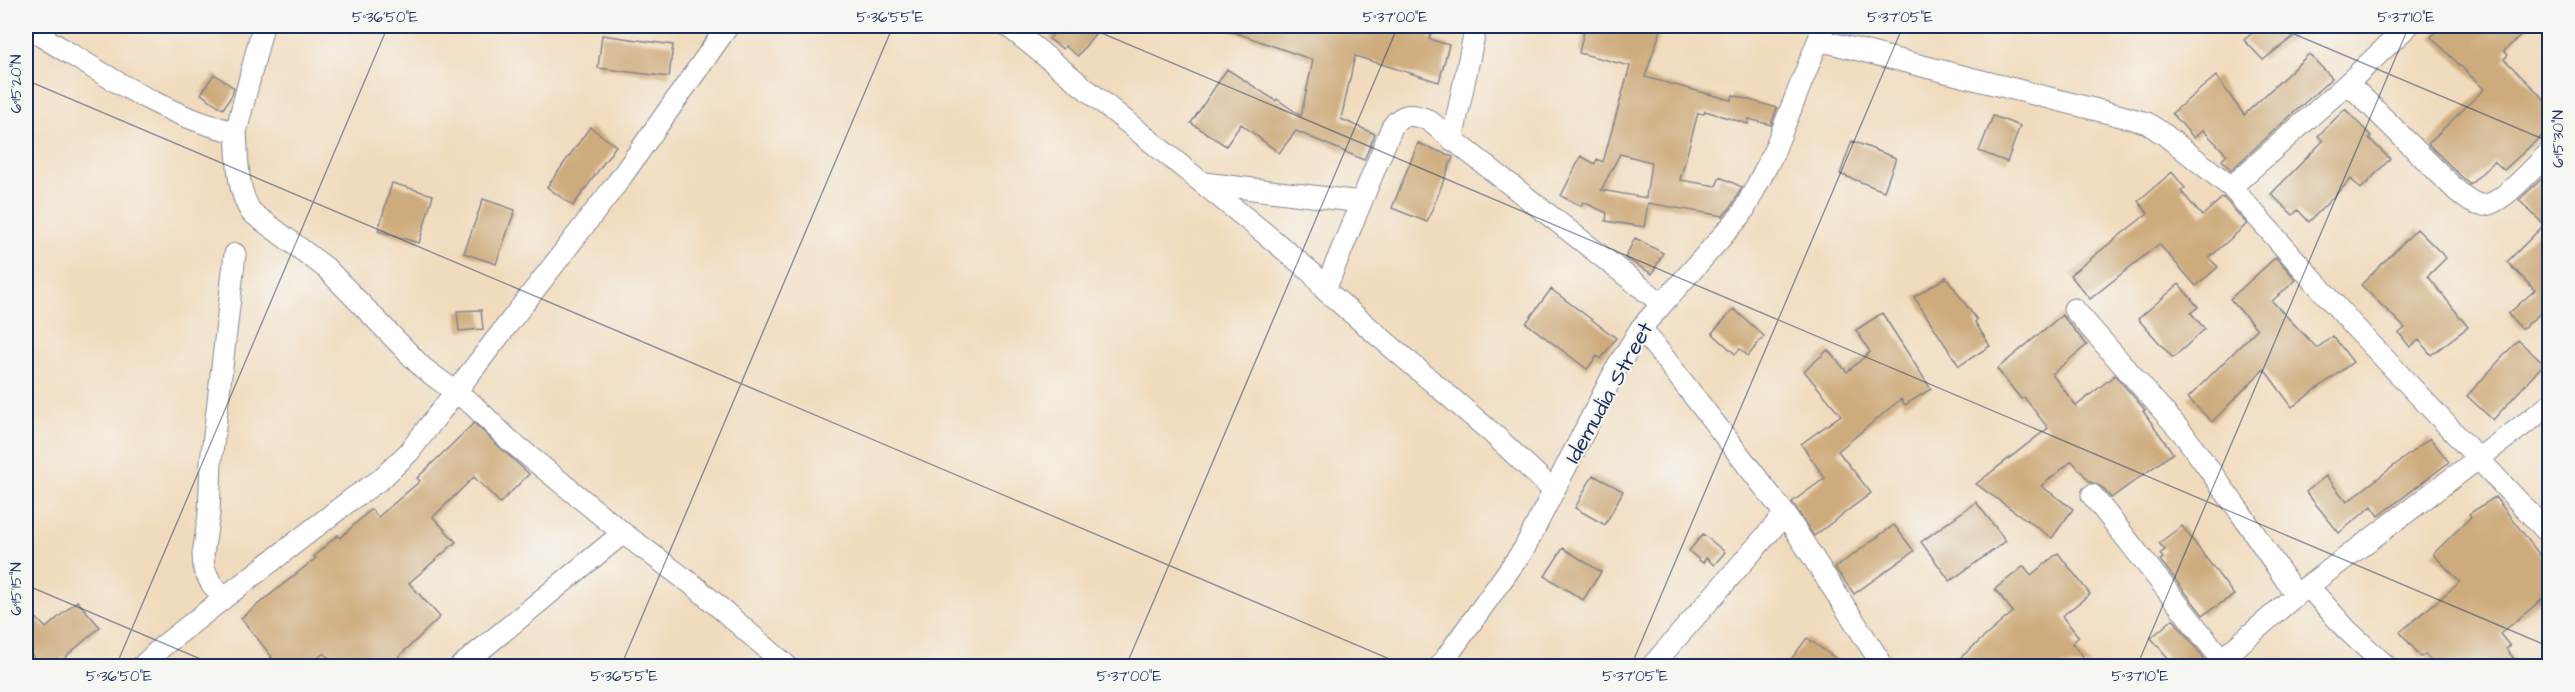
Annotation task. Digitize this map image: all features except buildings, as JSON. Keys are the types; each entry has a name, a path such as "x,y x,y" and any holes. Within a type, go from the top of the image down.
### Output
{"street":[{"path":"263,26 236,132 239,180 243,200 251,212 327,268 423,368 623,533 697,588 787,666"},
{"path":"142,666 163,646 224,598 353,498 380,480 409,452 617,183 728,26"},
{"path":"1008,26 1312,273 1325,290 1492,433 1554,490"},
{"path":"1452,140 1476,26"},
{"path":"2231,187 2348,84 2408,26"},
{"path":"26,27 166,108 209,126 236,132"},
{"path":"1822,33 2147,123 2231,187 2352,324 2476,459 2550,535"},
{"name":"Idemudia Street","path":"1440,666 1524,549 1616,369 1641,328 1742,214 1772,156 1822,33"},
{"path":"2348,84 2457,190 2478,205 2489,206 2508,192 2550,152"},
{"path":"1325,290 1397,120 1405,115 1418,115 1428,120 1662,303"},
{"path":"1203,183 1361,202"},
{"path":"224,598 211,583 204,569 203,554 209,514 211,462 235,254"},
{"path":"2074,309 2185,436 2240,512 2302,591 2386,666"},
{"path":"1641,328 1785,514 1883,666"},
{"path":"2092,495 2218,663 2302,591 2550,405"},
{"path":"1653,666 1785,514"},
{"path":"461,666 623,533"}]}
